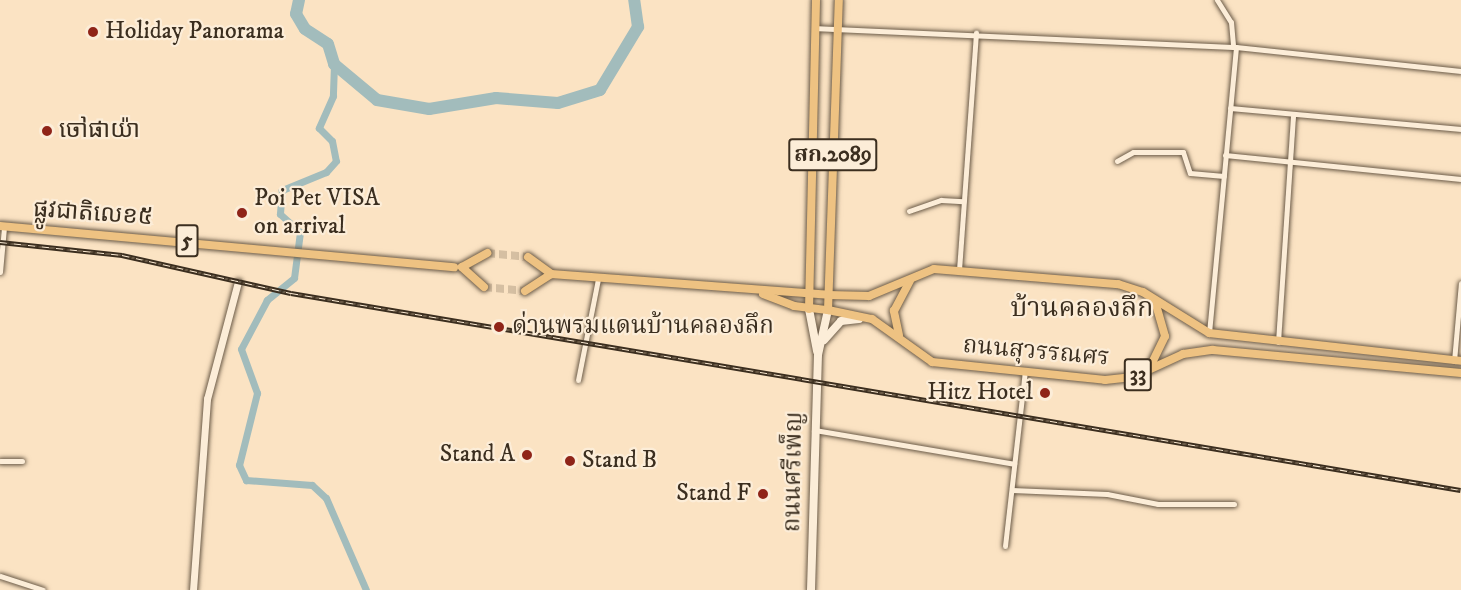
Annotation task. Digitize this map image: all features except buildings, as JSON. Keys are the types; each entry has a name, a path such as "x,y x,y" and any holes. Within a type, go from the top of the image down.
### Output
{"main road":[{"name":"สก.2089","path":"809,309 816,0"},
{"name":"สก.2089","path":"828,310 839,0"},
{"name":"ផ្លូវជាតិលេខ៥","path":"2,226 291,250 454,267"},
{"path":"484,287 462,267 487,254"},
{"path":"525,291 551,274 528,257"},
{"name":"ถนนสุวรรณศร","path":"551,274 763,294 868,296 934,269 1118,284 1148,295 1209,333 1457,361"},
{"path":"901,341 894,311 914,277"},
{"name":"ถนนสุวรรณศร","path":"763,294 809,309 828,310 872,319 932,362 1111,380 1146,370 1183,354 1213,350 1461,373"},
{"path":"1146,370 1165,336 1161,313 1148,295"},
{"name":"ถนนศรีเพ็ญ","path":"809,309 818,355"},
{"name":"ถนนศรีเพ็ญ","path":"811,590 818,355 828,310"},
{"path":"818,355 829,328 853,318 872,319"}],"street":[{"path":"1209,333 1234,47 1231,22 1217,0"},
{"path":"816,28 837,26 1234,47 1461,71"},
{"path":"959,270 976,33"},
{"path":"1230,108 1461,129"},
{"path":"1278,342 1293,164 1293,114"},
{"path":"1118,161 1133,152 1183,152 1190,173 1224,176"},
{"path":"1225,155 1293,164 1461,179"},
{"path":"909,211 941,200 963,201"},
{"path":"0,272 2,226"},
{"path":"578,380 598,279"},
{"path":"193,590 207,399 238,282"},
{"path":"1457,361 1461,283"},
{"path":"1005,546 1025,371"},
{"path":"814,430 1014,464"},
{"path":"0,460 22,461"},
{"path":"1012,490 1107,494 1134,502 1234,504"},
{"path":"0,576 43,590"}],"waterway":[{"path":"299,0 296,14 305,29 328,44 334,64 377,100 429,109 496,98 558,103 600,90 638,27 634,0"},
{"path":"334,64 333,96 319,128 332,141 336,161 326,172 282,190 280,214 300,232 294,278 267,300 241,349 257,393 239,465 246,480 312,485 326,498 366,590"}],"tunnel":[{"path":"487,253 528,257"},
{"path":"484,287 525,291"}],"railway":[{"path":"0,242 122,255 291,293 1461,490"}],"place":[{"name":"Holiday Panorama","path":"93,32"},
{"name":"ចៅផាយ៉ា","path":"47,131"},
{"name":"Poi Pet VISA on arrival","path":"242,213"},
{"name":"ด่านพรมแดนบ้านคลองลึก","path":"499,327"},
{"name":"Hitz Hotel","path":"1045,393"},
{"name":"Stand A","path":"527,455"},
{"name":"Stand B","path":"570,461"},
{"name":"Stand F","path":"763,494"}],"district":[{"name":"บ้านคลองลึก","path":"1082,309"}]}
